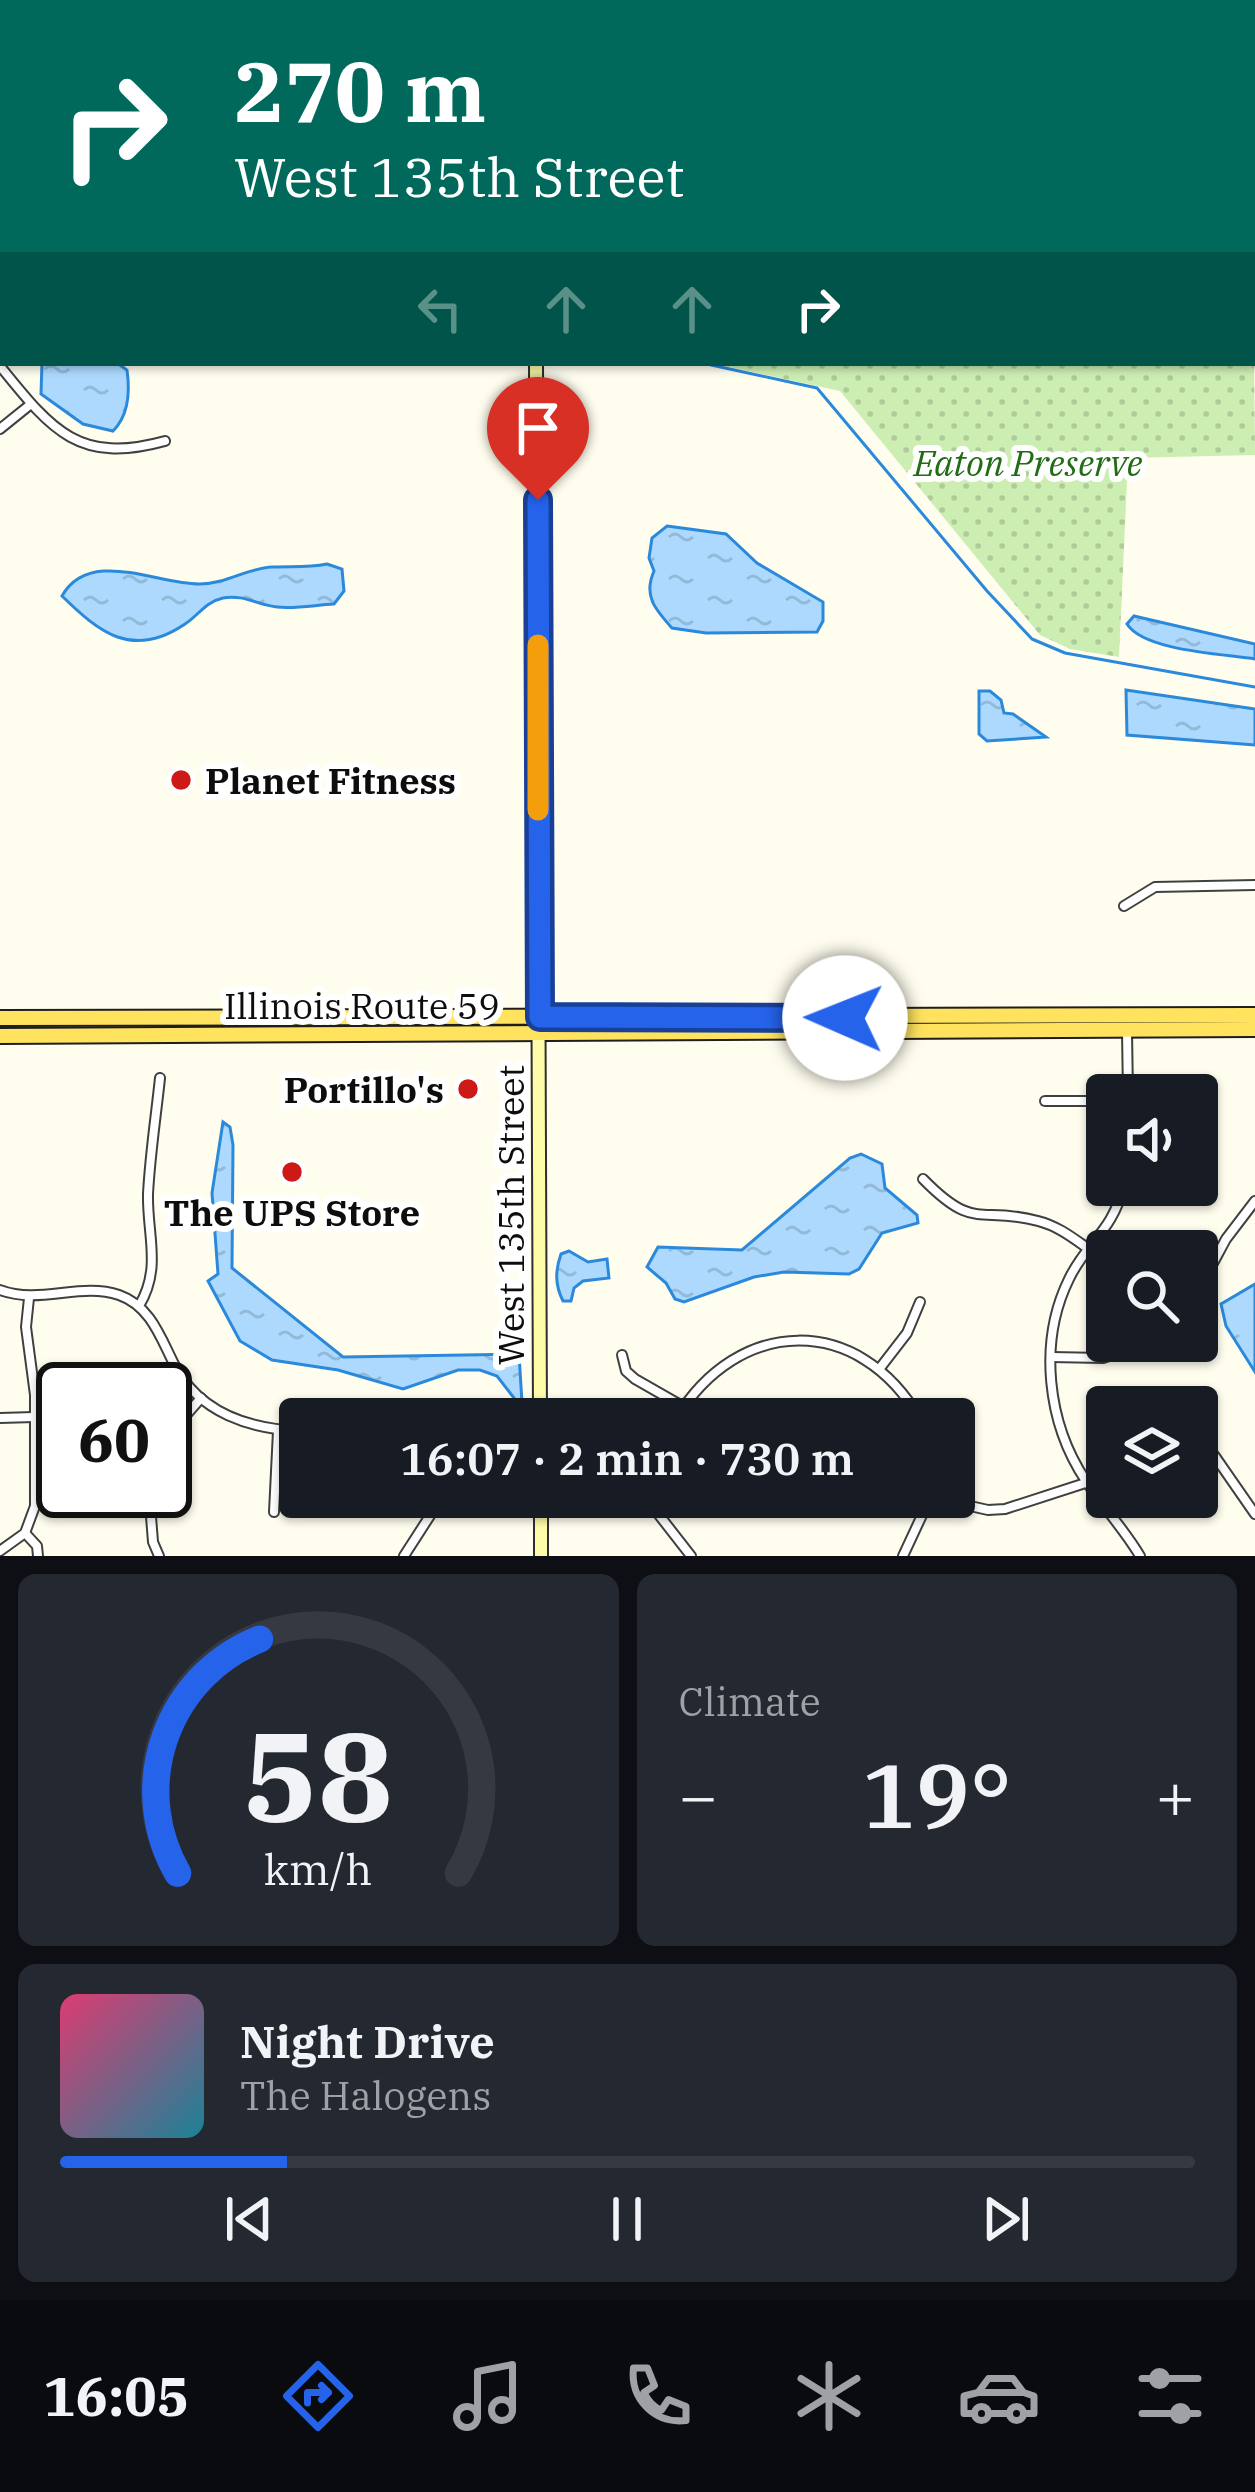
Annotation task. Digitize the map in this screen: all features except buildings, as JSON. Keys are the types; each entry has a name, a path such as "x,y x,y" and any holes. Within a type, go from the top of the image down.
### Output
{"main road":[{"path":"1127,1021 1255,1015"},
{"name":"Illinois Route 59","path":"0,1018 998,1016 1127,1021"},
{"path":"31,1036 38,1018"},
{"path":"820,1034 845,1018"},
{"name":"Illinois Route 59","path":"0,1036 820,1034 1127,1021"},
{"path":"1127,1021 1255,1029"}],"street":[{"path":"0,366 49,424 90,447 125,451 165,442"},
{"name":"West 135th Street","path":"536,366 540,1398"},
{"path":"0,429 31,404"},
{"path":"1124,906 1155,887 1255,885"},
{"path":"1127,1021 1128,1074"},
{"path":"139,1306 154,1265 148,1192 160,1078"},
{"path":"1045,1101 1086,1101"},
{"path":"923,1179 965,1214 1034,1220 1063,1231 1086,1247"},
{"path":"1218,1253 1255,1202"},
{"path":"975,1507 1004,1509 1086,1482 1055,1412 1051,1357 1058,1302 1071,1273 1086,1255"},
{"path":"0,1290 29,1298 102,1292 121,1295 139,1306 186,1384 201,1398 232,1418 278,1430 274,1512"},
{"path":"0,1551 26,1532 35,1506 34,1380 26,1327 29,1298"},
{"path":"880,1368 908,1334 920,1302"},
{"path":"690,1398 722,1364 768,1343 814,1341 837,1346 880,1368 906,1398"},
{"path":"622,1355 626,1370 670,1398"},
{"path":"1051,1357 1086,1358"},
{"path":"192,1408 201,1398"},
{"path":"0,1418 34,1417"},
{"path":"1218,1461 1255,1514"},
{"path":"151,1518 159,1556"},
{"path":"404,1556 428,1518"},
{"path":"541,1518 542,1556"},
{"path":"661,1518 688,1555"},
{"path":"903,1556 920,1518"},
{"path":"1115,1518 1140,1556"},
{"path":"26,1532 38,1556"}],"green space":[{"name":"Eaton Preserve","path":"725,366 1254,366 1255,455 1128,458 1119,657 1070,649 1040,635 840,391"}],"water":[{"path":"42,366 121,366 127,370 127,402 113,431 83,424 41,394"},
{"path":"667,526 726,534 757,563 823,602 823,621 817,632 706,633 672,628 650,595 652,538"},
{"path":"327,564 342,569 344,591 334,604 284,607 223,598 166,635 149,640 118,637 103,630 62,596 74,581 107,571 200,584 263,568"},
{"path":"1134,616 1255,644 1255,659 1150,640 1127,624"},
{"path":"1126,690 1255,709 1255,745 1127,735"},
{"path":"979,691 990,691 1001,700 1004,713 1046,737 987,741 979,734"},
{"path":"223,1122 230,1127 233,1145 232,1268 343,1357 519,1354 522,1398 514,1398 497,1376 480,1370 458,1370 403,1389 338,1370 272,1360 240,1341 208,1281 218,1274 212,1193"},
{"path":"861,1154 882,1164 885,1188 917,1215 918,1223 882,1233 859,1269 849,1274 784,1272 754,1277 684,1302 675,1299 666,1283 647,1267 658,1247 742,1250 850,1158"},
{"path":"569,1251 588,1262 607,1259 609,1278 583,1281 574,1288 571,1301 563,1301 557,1272 561,1254"},
{"path":"1255,1284 1255,1372 1226,1326 1221,1304"}],"waterway":[{"path":"716,366 817,388 1032,639 1065,653 1255,687"}],"slow traffic":[{"path":"538,645 538,810"}],"place":[{"name":"Planet Fitness","path":"181,780"},
{"name":"Portillo's","path":"468,1089"},
{"name":"The UPS Store","path":"292,1172"}],"route":[{"path":"538,500 540,1017 845,1018"}]}
